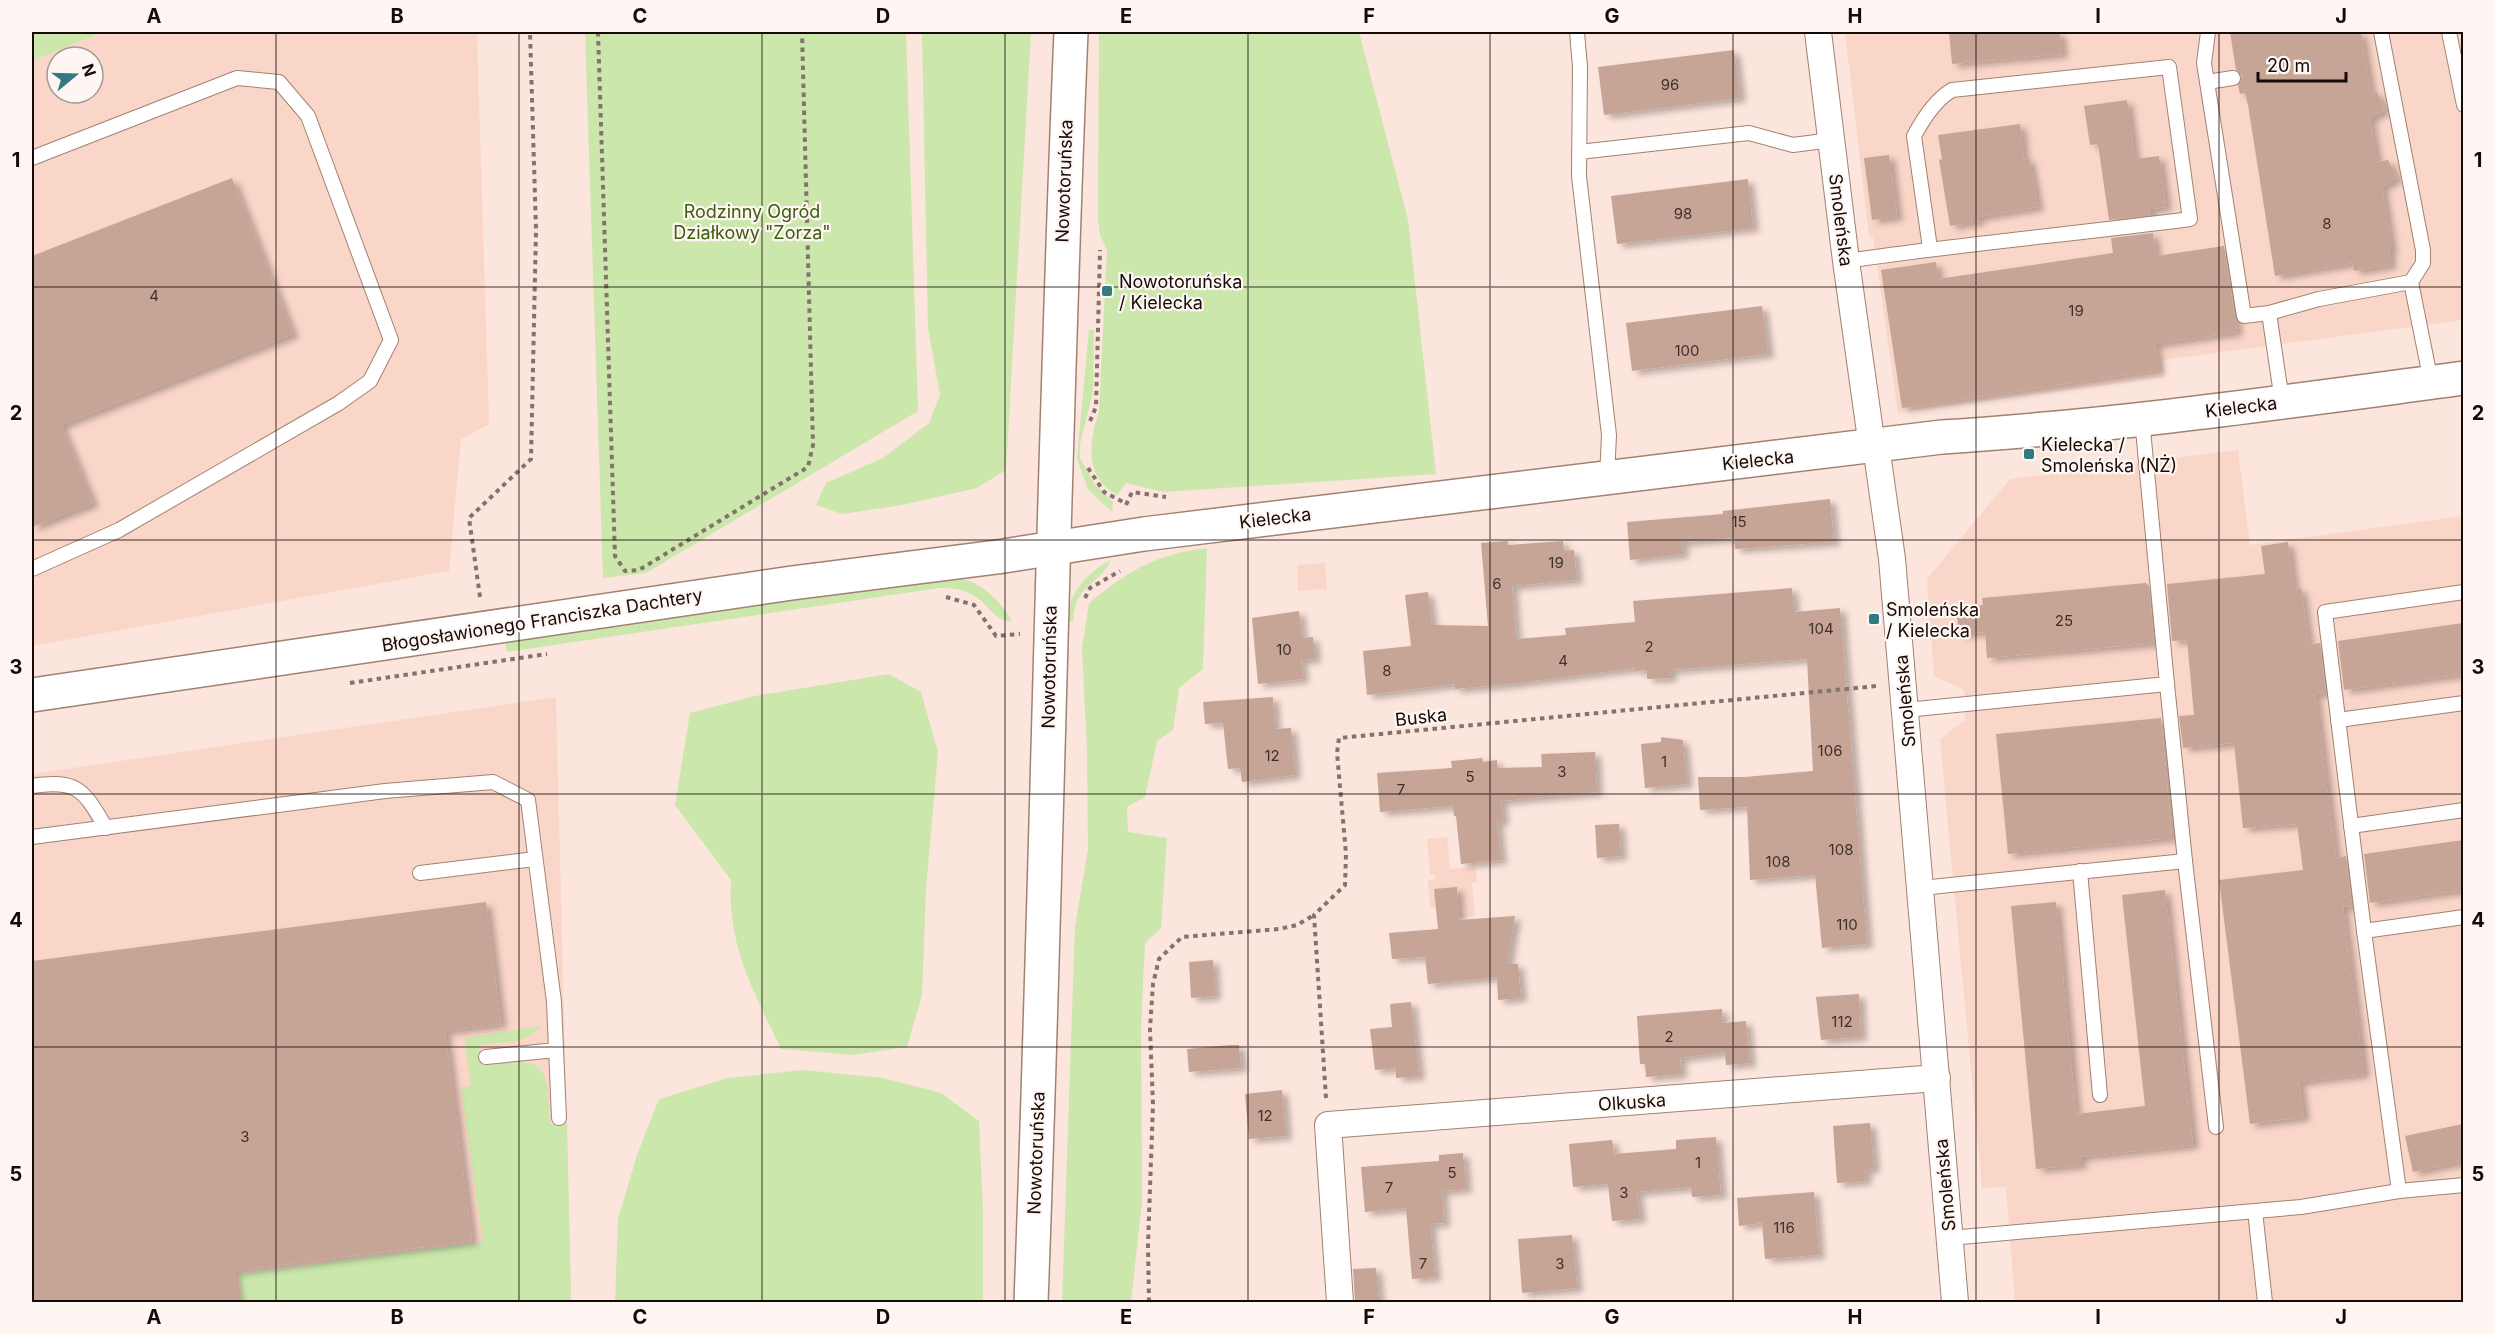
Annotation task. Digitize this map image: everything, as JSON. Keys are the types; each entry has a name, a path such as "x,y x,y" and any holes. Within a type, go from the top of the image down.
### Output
{"street":[{"name":"Nowotoruńska","path":"1031,1302 1047,831 1057,353 1071,32"},
{"name":"Smoleńska","path":"1818,32 1870,432 1876,446 1892,559 1955,1302"},
{"name":"Kielecka","path":"1053,547 1607,477 1942,437 2040,431 2463,378"},
{"name":"Błogosławionego Franciszka Dachtery","path":"32,695 792,583 997,558 1053,547"},
{"name":"Olkuska","path":"1328,1125 1936,1078"},
{"path":"1328,1125 1340,1302"}],"lane":[{"path":"1576,32 1580,67 1579,176 1609,435 1607,477"},
{"path":"2208,32 2204,63 2244,316 2269,313 2319,299 2412,282"},
{"path":"2380,32 2423,250 2423,263 2412,282 2431,382"},
{"path":"2449,32 2463,105"},
{"path":"1846,261 1930,248 2026,240 2190,219 2169,67 1952,90 1937,102 1914,136 1930,248"},
{"path":"32,158 237,78 279,82 308,116 391,340 370,381 339,403 119,530 32,569"},
{"path":"2207,82 2233,78"},
{"path":"1579,152 1749,133 1793,145 1831,140"},
{"path":"2269,313 2282,401"},
{"path":"2142,419 2185,861 2216,1127"},
{"path":"2400,1191 2364,931 2325,612 2463,592"},
{"path":"1906,710 2167,684"},
{"path":"2338,720 2463,703"},
{"path":"32,837 385,791 493,782 528,800 554,1002 559,1118"},
{"path":"32,786 68,785 85,793 106,828"},
{"path":"2351,826 2463,810"},
{"path":"420,873 535,859"},
{"path":"1921,888 2185,861"},
{"path":"2080,871 2100,1095"},
{"path":"2364,931 2463,917"},
{"path":"486,1057 556,1050"},
{"path":"1950,1238 2301,1207 2400,1191 2463,1185"},
{"path":"2256,1211 2265,1302"}],"path":[{"path":"480,601 469,518 531,459 536,230 530,32"},
{"path":"598,32 615,556 625,572 639,570 808,467 813,445 802,32"},
{"path":"1089,426 1096,406 1100,250"},
{"path":"1085,461 1104,492 1126,504"},
{"path":"1083,603 1090,588 1128,566 1130,536"},
{"path":"938,595 974,605 996,636 1050,631"},
{"path":"339,684 552,653"},
{"name":"Buska","path":"1314,915 1345,885 1346,854 1339,738 1904,684"},
{"path":"1149,1302 1148,1245 1153,1104 1150,1029 1153,984 1159,959 1182,937 1278,929 1297,924 1314,915 1328,1125"}],"shaded area":[{"path":"102,32 477,32 489,424 461,439 449,571 32,646 32,61 45,56 45,105 105,105 105,45 71,45"},
{"path":"1845,32 2463,32 2463,320 2163,360 2165,377 1898,413 1873,237 1869,236"},
{"path":"2238,450 2250,545 2463,516 2463,1302 2015,1302 2006,1187 1982,1188 1940,739 1965,720 1964,690 1934,676 1927,579 2010,479"},
{"path":"1325,563 1327,589 1298,591 1297,565"},
{"path":"556,697 571,1299 555,1302 32,1302 32,774"},
{"path":"1447,837 1450,869 1476,867 1477,882 1472,883 1475,916 1439,919 1438,908 1430,908 1428,880 1435,879 1435,875 1430,875 1427,839"}],"green space":[{"path":"32,32 102,32 71,45 45,45 45,56 32,61"},
{"name":"Rodzinny Ogród Działkowy \"Zorza\"","path":"585,32 906,32 918,411 646,573 603,578"},
{"path":"922,32 1031,32 1006,470 977,488 902,505 842,514 816,505 826,483 883,458 929,423 940,395 928,328"},
{"path":"1099,32 1359,32 1408,220 1436,474 1164,492 1126,483 1117,495 1099,479 1094,469 1092,446 1099,411 1107,250 1100,235 1098,219"},
{"path":"1089,330 1094,330 1093,391 1080,444 1080,458 1095,485 1113,502 1112,512 1088,489 1077,459"},
{"path":"1207,548 1203,669 1179,688 1173,730 1157,741 1145,797 1127,807 1128,832 1167,838 1161,928 1145,943 1141,1026 1142,1202 1131,1302 1062,1302 1075,926 1088,850 1087,751 1082,648 1089,603 1130,573 1144,566 1173,555"},
{"path":"1111,560 1106,569 1078,599 1073,621 1067,621 1071,602 1080,585 1094,571"},
{"path":"959,577 990,593 1012,621 1001,619 972,594 939,588 507,652 505,642 649,619"},
{"path":"889,674 921,692 938,752 926,889 922,995 907,1047 853,1055 781,1049 752,988 738,948 733,927 731,880 675,805 690,713 755,696"},
{"path":"541,1026 521,1040 479,1045 482,1065 519,1062 530,1063 538,1068 544,1075 547,1086 550,1124 567,1121 571,1302 242,1302 239,1274 483,1242 461,1088 471,1085 464,1038"},
{"path":"803,1070 883,1078 941,1093 979,1121 983,1211 983,1302 615,1302 618,1219 637,1155 659,1099 728,1078"}],"building":[{"path":"1949,32 2060,32 2062,54 1952,64"},
{"path":"2230,32 2361,32 2371,93 2377,92 2385,110 2370,118 2377,162 2388,160 2397,178 2382,187 2392,250 2389,250 2391,265 2354,271 2352,263 2275,276 2248,105 2245,93 2240,94 2238,85 2242,76 2236,70"},
{"path":"1734,50 1740,98 1604,115 1598,67"},
{"path":"2127,100 2135,159 2159,156 2166,207 2151,209 2151,215 2109,220 2098,144 2090,145 2084,106"},
{"path":"2020,124 2024,159 2029,158 2038,207 1978,217 1979,221 1950,226 1939,160 1942,159 1938,135"},
{"path":"1889,155 1897,217 1872,220 1864,158"},
{"path":"232,178 293,334 61,425 93,503 32,527 32,256"},
{"path":"1748,179 1753,228 1617,244 1611,196"},
{"path":"2153,233 2156,256 2224,246 2237,332 2155,344 2159,370 1902,408 1881,270 1936,262 1938,279 2113,253 2111,238"},
{"path":"1762,306 1768,354 1632,371 1626,323"},
{"path":"1830,499 1834,542 1735,549 1734,538 1682,542 1683,554 1630,560 1627,522 1723,514 1723,511"},
{"path":"1508,541 1508,545 1563,541 1564,551 1574,550 1577,580 1512,586 1516,639 1566,635 1565,628 1635,622 1633,601 1792,588 1794,612 1840,608 1867,944 1822,948 1815,875 1750,880 1747,807 1700,810 1698,777 1745,777 1813,771 1807,659 1670,670 1671,678 1647,679 1647,670 1635,671 1635,668 1509,684 1455,689 1455,684 1367,695 1363,651 1411,646 1405,595 1428,592 1432,625 1488,626 1481,543"},
{"path":"2288,542 2294,589 2301,588 2309,645 2320,643 2326,693 2315,694 2336,858 2346,856 2352,906 2343,907 2364,1074 2299,1082 2304,1117 2250,1124 2219,880 2303,870 2297,824 2243,828 2234,743 2183,748 2179,716 2194,715 2187,640 2172,641 2167,584 2265,574 2261,546"},
{"path":"2146,583 2149,586 2154,643 1987,658 1985,632 1959,634 1956,607 1983,605 1982,598"},
{"path":"1299,611 1302,638 1313,637 1315,659 1301,660 1303,679 1258,684 1252,618"},
{"path":"2463,623 2463,674 2344,690 2338,641"},
{"path":"1273,697 1275,729 1291,728 1295,775 1242,782 1240,768 1228,769 1223,723 1205,724 1203,702"},
{"path":"2161,718 2172,838 2008,854 1996,734"},
{"path":"1661,737 1683,740 1687,784 1645,788 1641,744 1661,742"},
{"path":"1595,752 1597,792 1501,801 1503,821 1497,822 1501,860 1461,864 1453,806 1380,812 1377,773 1452,768 1451,761 1482,758 1483,762 1497,760 1497,768 1542,767 1541,754"},
{"path":"1619,824 1621,856 1597,858 1595,825"},
{"path":"2463,840 2463,890 2370,903 2364,854"},
{"path":"1457,887 1459,920 1515,916 1507,964 1518,964 1521,998 1498,1000 1497,977 1428,984 1425,957 1392,959 1389,933 1438,929 1434,889"},
{"path":"2165,890 2193,1145 2080,1157 2081,1165 2036,1169 2011,906 2056,902 2076,1114 2145,1106 2122,895"},
{"path":"486,902 501,1024 445,1031 472,1241 234,1271 238,1302 32,1302 32,961"},
{"path":"1213,960 1215,996 1191,998 1189,962"},
{"path":"1859,994 1861,1037 1821,1040 1816,997"},
{"path":"1411,1002 1419,1076 1396,1078 1396,1068 1375,1070 1370,1029 1392,1027 1390,1004"},
{"path":"1722,1009 1723,1023 1746,1021 1750,1063 1726,1065 1725,1052 1680,1058 1681,1074 1646,1077 1645,1064 1640,1064 1637,1016"},
{"path":"1239,1045 1241,1068 1189,1072 1187,1049"},
{"path":"1282,1090 1286,1136 1249,1139 1245,1094"},
{"path":"1870,1123 1874,1169 1865,1170 1866,1181 1837,1183 1833,1126"},
{"path":"2463,1124 2463,1161 2413,1172 2405,1136"},
{"path":"1716,1137 1721,1195 1692,1197 1691,1187 1637,1192 1640,1219 1612,1221 1608,1184 1573,1187 1569,1144 1612,1140 1614,1154 1676,1149 1676,1140"},
{"path":"1463,1153 1466,1189 1442,1191 1444,1223 1430,1224 1435,1277 1412,1279 1406,1208 1365,1212 1361,1167 1439,1161 1439,1155"},
{"path":"1814,1192 1819,1255 1765,1259 1762,1223 1739,1226 1737,1198"},
{"path":"1572,1235 1577,1288 1522,1293 1518,1239"},
{"path":"1376,1268 1379,1302 1355,1302 1353,1269"}],"place":[{"name":"Nowotoruńska / Kielecka","path":"1107,291"},
{"name":"Kielecka / Smoleńska (NŻ)","path":"2029,454"},
{"name":"Smoleńska / Kielecka","path":"1874,619"}]}
